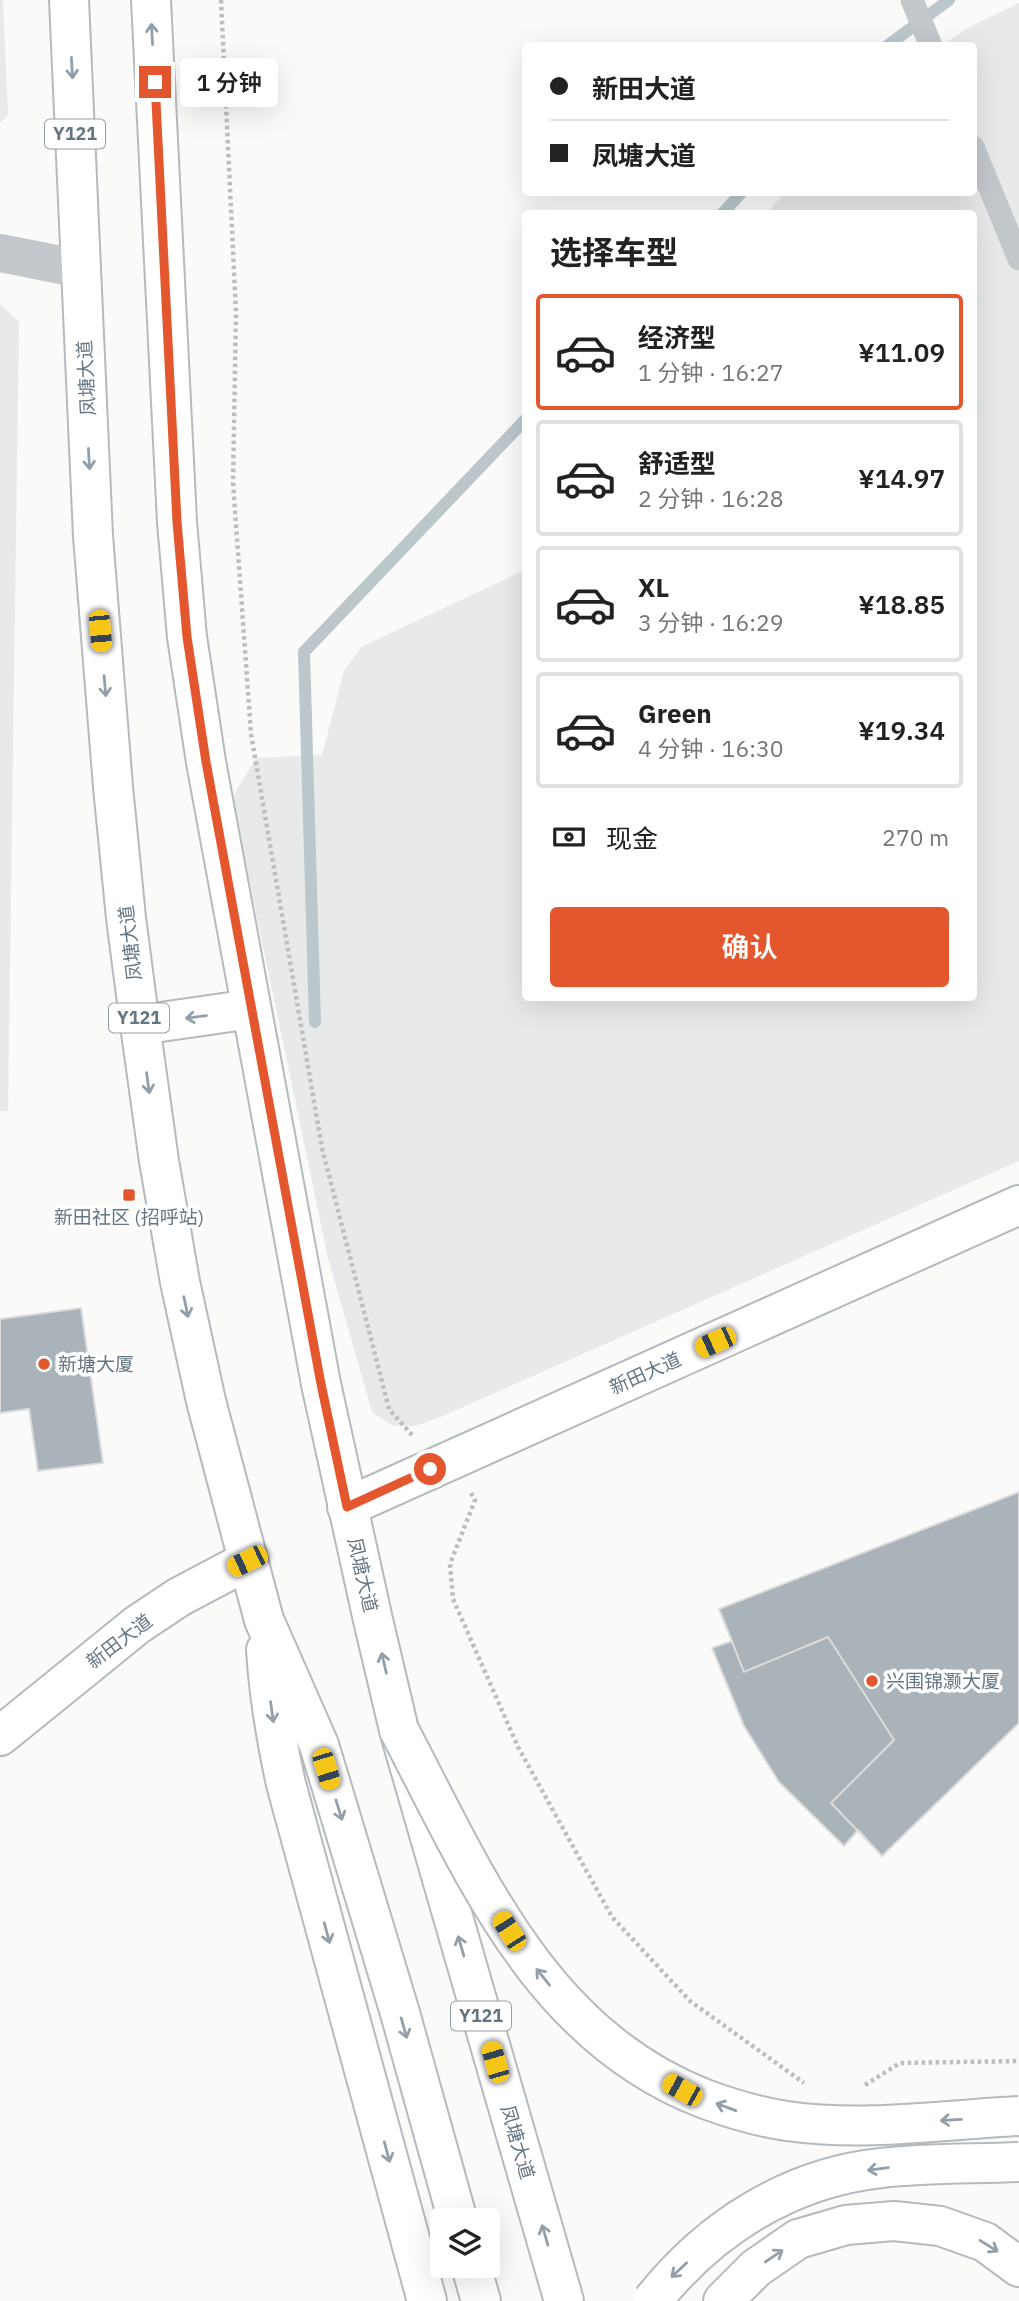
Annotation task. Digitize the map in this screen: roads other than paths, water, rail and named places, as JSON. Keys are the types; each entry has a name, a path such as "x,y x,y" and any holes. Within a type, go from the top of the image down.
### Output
{"main road":[{"name":"凤塘大道","path":"69,0 98,602 126,918 159,1161 180,1283 206,1401 264,1620 319,1745 400,2013 454,2208"},
{"name":"凤塘大道","path":"151,0 177,522 187,637 206,762 321,1384 347,1507 399,1730 564,2301"},
{"path":"140,1025 251,1009"},
{"name":"新田大道","path":"347,1507 1019,1205"},
{"name":"新田大道","path":"0,1736 137,1625 179,1597 247,1561"},
{"path":"264,1620 270,1701 286,1784 427,2301"},
{"path":"399,1730 484,1892 521,1950 565,2004 599,2036 636,2065 682,2090 735,2110 785,2121 836,2126 1019,2116"},
{"path":"652,2301 671,2277 721,2233 765,2203 822,2179 880,2168 1019,2162"},
{"path":"723,2301 757,2267 798,2239 846,2225 894,2221 940,2226 985,2242 1019,2267"},
{"path":"474,2278 481,2301"}],"street":[{"path":"0,253 81,269"}],"lane":[{"path":"912,0 930,42"},
{"path":"977,157 1019,258"}],"waterway":[{"path":"892,42 949,0"},
{"path":"726,210 738,196"},
{"path":"315,1022 304,652 522,423"}],"place":[{"name":"新田社区 (招呼站)","path":"129,1195"},
{"name":"新塘大厦","path":"44,1364"},
{"name":"兴围锦灏大厦","path":"872,1681"}]}
